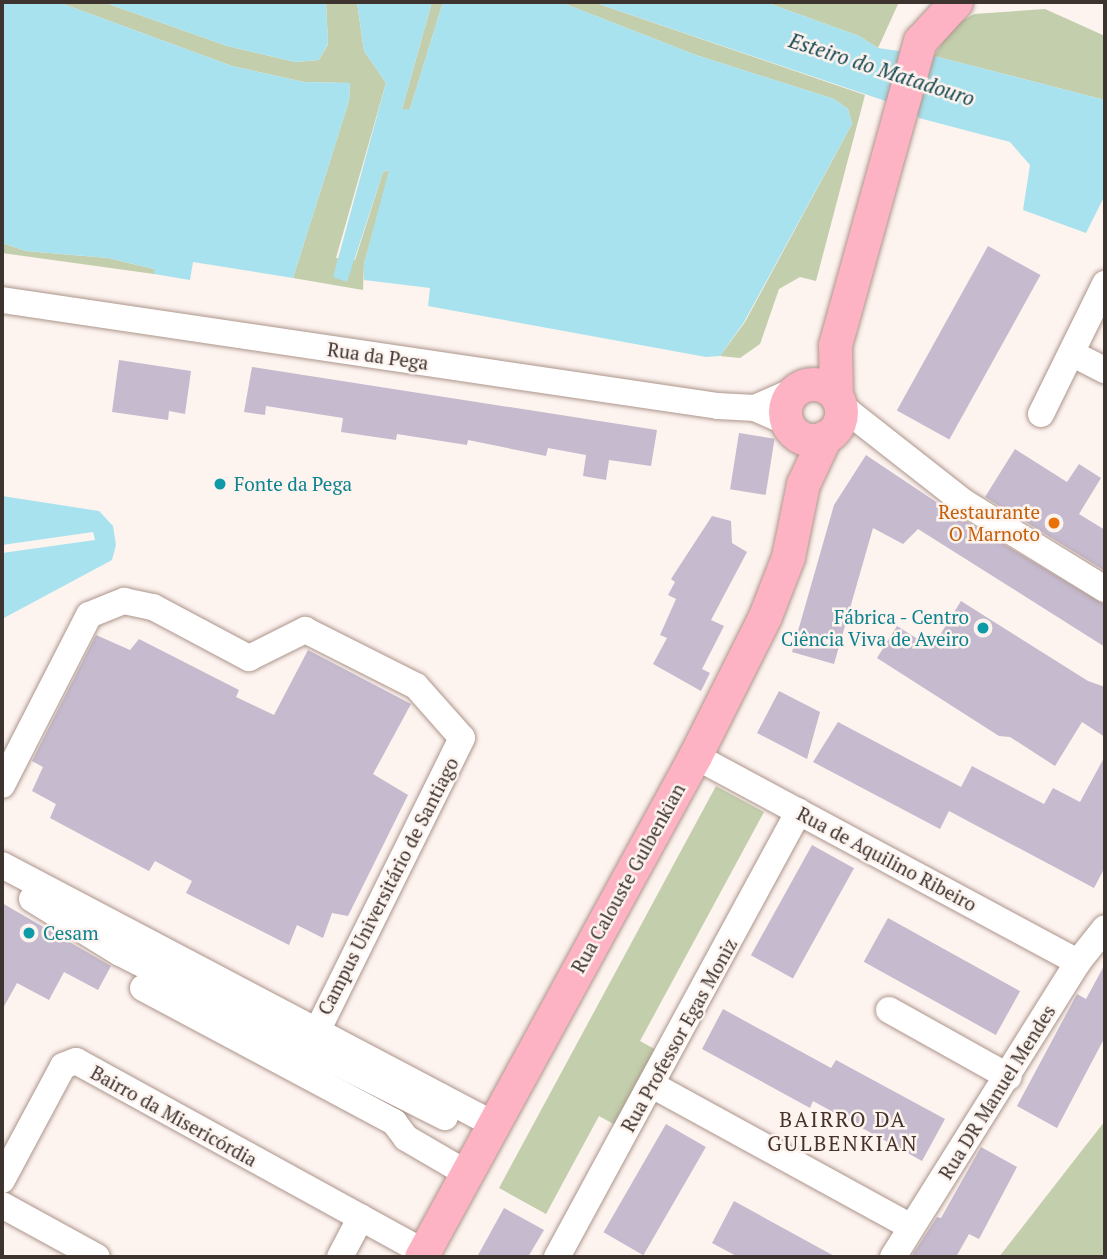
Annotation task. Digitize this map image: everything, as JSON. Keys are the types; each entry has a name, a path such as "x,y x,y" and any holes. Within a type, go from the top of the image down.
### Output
{"main road":[{"path":"819,420 835,345 920,41 956,2"},
{"path":"798,389 835,345"},
{"path":"798,389 820,385 819,420"},
{"name":"Rua Calouste Gulbenkian","path":"422,1254 695,756 765,616 788,557 819,420"}],"street":[{"path":"1041,414 1073,354 1105,284"},
{"name":"Rua da Pega","path":"2,300 718,406 755,408 819,420 880,439 965,503 1105,589"},
{"path":"1073,354 1105,370"},
{"name":"Rua da Pega","path":"755,408 798,389"},
{"name":"Campus Universitário de Santiago","path":"2,785 89,615 124,601 153,607 249,658 305,630 416,686 462,738 318,1029"},
{"name":"Rua de Aquilino Ribeiro","path":"695,756 1078,962"},
{"name":"Rua Professor Egas Moniz","path":"557,1257 799,811"},
{"path":"2,852 39,871 29,897 120,953 444,1117"},
{"name":"Campus Universitário de Santiago","path":"2,865 494,1124"},
{"name":"Rua DR Manuel Mendes","path":"893,1257 910,1226 1009,1077 1078,962 1105,928"},
{"path":"143,988 394,1122 406,1138 466,1173"},
{"path":"889,1010 1009,1077"},
{"name":"Bairro da Misericórdia","path":"2,1180 62,1066 76,1061 361,1217 422,1254"},
{"path":"652,1085 910,1226"},
{"path":"2,1205 97,1257"},
{"path":"340,1257 361,1217"}],"green space":[{"path":"58,2 103,2 227,46 295,62 319,60 328,44 326,2 357,2 364,51 386,83 336,258 355,260 383,172 390,170 364,264 363,290 293,278 349,101 350,83 304,82 232,66"},
{"path":"432,2 443,2 410,109 402,109"},
{"path":"560,2 593,2 865,95 816,281 800,277 779,289 760,344 740,358 720,356 745,322 852,124 848,109 834,99 696,55"},
{"path":"765,2 899,2 878,48 859,36"},
{"path":"1045,9 1105,36 1105,100 934,56 953,26 974,14"},
{"path":"2,243 26,251 108,258 154,269 154,274 2,253"},
{"path":"716,786 764,812 640,1041 658,1051 617,1126 599,1116 546,1214 499,1188"},
{"path":"1105,1121 1105,1257 999,1257 1083,1149"}],"water":[{"path":"2,2 58,2 232,66 304,82 350,83 349,101 293,278 193,262 190,280 154,274 154,269 108,258 26,251 2,243"},
{"path":"103,2 326,2 328,43 319,60 295,62 227,46"},
{"path":"357,2 432,2 402,109 410,109 443,2 560,2 696,55 834,99 848,109 852,124 744,322 720,356 706,357 428,306 430,288 364,280 364,264 389,170 383,172 347,282 333,277 386,83 364,51"},
{"name":"Esteiro do Matadouro","path":"593,2 765,2 859,36 878,48 934,56 1105,100 1105,195 1086,233 1023,210 1030,165 1010,142 919,118 915,111"},
{"path":"2,496 99,511 113,526 116,545 112,560 2,619 2,553 95,540 93,532 2,545"}],"building":[{"path":"988,246 1040,275 949,440 897,410"},
{"path":"119,360 191,371 185,414 169,411 168,420 112,412"},
{"path":"252,367 657,430 651,466 609,460 606,480 583,476 586,455 548,448 546,456 468,440 467,445 397,434 396,440 341,432 343,418 266,406 265,415 244,412"},
{"path":"739,433 775,439 766,495 730,489"},
{"path":"1015,449 1067,482 1079,464 1101,478 1079,514 1105,530 1105,571 985,497"},
{"path":"866,455 957,516 1105,605 1105,647 918,529 903,544 873,528 834,664 792,652 834,505"},
{"path":"712,516 731,521 732,543 747,552 711,620 724,626 702,669 710,673 701,691 653,664 667,638 660,635 676,599 668,595 675,582 671,579"},
{"path":"961,601 1088,681 1105,687 1105,737 1082,722 1055,766 1010,737 999,736 877,658 897,626 932,648"},
{"path":"96,635 130,650 139,639 239,690 236,697 274,715 308,650 411,704 373,774 408,795 348,916 332,913 323,938 297,925 289,945 186,893 192,881 155,861 149,871 50,818 56,804 32,791 43,767 32,761"},
{"path":"779,691 820,712 807,759 757,733"},
{"path":"838,722 961,787 972,766 1044,804 1053,788 1080,802 1105,756 1105,867 1094,888 949,811 940,829 813,762"},
{"path":"812,845 854,868 793,978 751,955"},
{"name":"Cesam","path":"2,903 111,966 98,990 64,972 49,1000 17,983 2,1010"},
{"path":"888,918 1020,991 996,1035 864,962"},
{"path":"1105,964 1105,1037 1057,1128 1017,1106 1077,994 1086,999"},
{"path":"723,1009 831,1068 836,1060 945,1119 922,1161 813,1101 810,1108 702,1049"},
{"path":"666,1124 706,1147 643,1255 604,1232"},
{"path":"981,1147 1017,1167 979,1239 969,1234 956,1257 911,1257 937,1217 941,1218"},
{"path":"734,1201 836,1257 738,1257 712,1243"},
{"path":"504,1208 544,1230 528,1257 477,1257"}],"place":[{"name":"Fonte da Pega","path":"220,484"},
{"name":"Restaurante O Marnoto","path":"1054,523"},
{"name":"Fábrica - Centro Ciência Viva de Aveiro","path":"983,628"},
{"name":"Cesam","path":"29,933"}],"district":[{"name":"BAIRRO DA GULBENKIAN","path":"843,1131"}]}
